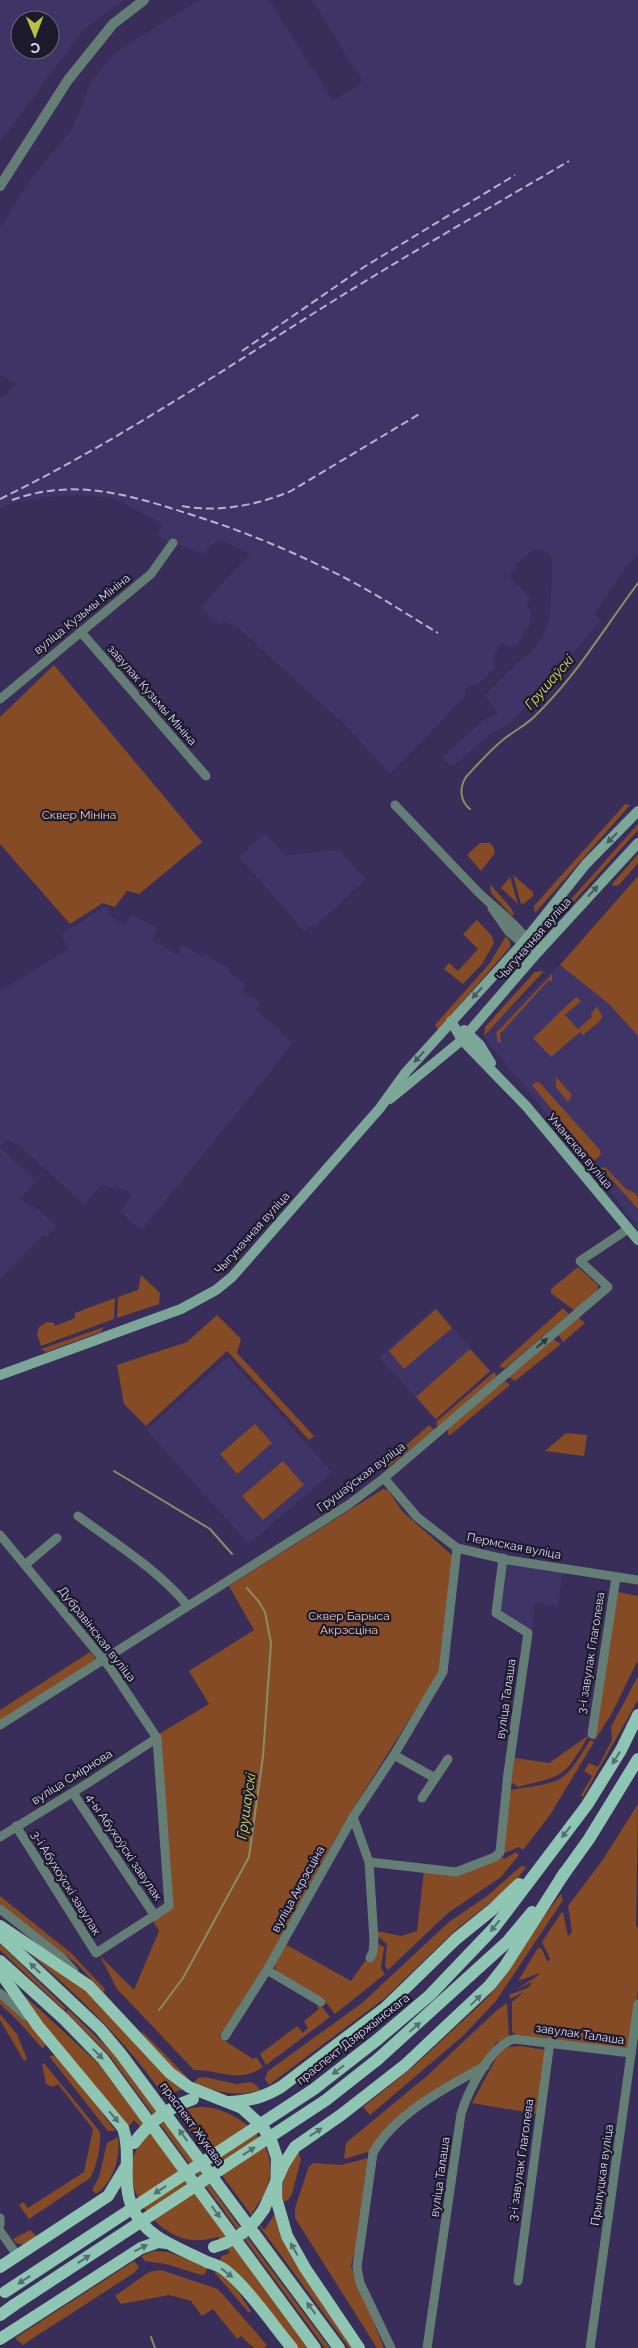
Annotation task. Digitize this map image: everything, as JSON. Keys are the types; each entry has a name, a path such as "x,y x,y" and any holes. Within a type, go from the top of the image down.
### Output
{"main road":[{"name":"Чыгуначная вуліца","path":"0,1375 181,1309 216,1290 236,1272 380,1108 406,1072 524,940 586,864 638,811"},
{"name":"Чыгуначная вуліца","path":"380,1108 465,1036 537,953 638,843"},
{"name":"Уманская вуліца","path":"451,1021 502,1078 638,1240"},
{"name":"праспект Дзяржынскага","path":"3,2294 314,2089 377,2040 430,1995 494,1928 587,1805 621,1750 638,1715"},
{"path":"184,2250 214,2247 235,2239 245,2232 264,2209 284,2164 295,2146 341,2115 405,2065 490,1985 505,1966 636,1766"},
{"path":"0,2267 108,2196 126,2163 134,2143 158,2116 177,2104 193,2099 248,2101 262,2097 281,2087 385,2008 472,1924 499,1904 546,1859"},
{"path":"0,2315 326,2100 378,2059 507,1942 565,1872"},
{"path":"0,1926 89,1986 170,2073 189,2087 222,2100 253,2117 268,2134 277,2158 276,2182 279,2210 287,2236 305,2268 359,2348"},
{"name":"праспект Жукава","path":"0,1935 100,2029 121,2054 339,2348"},
{"path":"0,1961 64,2018 103,2059 315,2348"},
{"path":"0,1972 38,2026 123,2128 129,2196 139,2220 167,2244"},
{"path":"0,2339 141,2248 158,2242 184,2250 223,2268 292,2348"}],"street":[{"path":"0,186 68,80 113,24 144,0"},
{"name":"вуліца Кузьмы Мініна","path":"0,699 151,574 173,543"},
{"name":"завулак Кузьмы Мініна","path":"80,631 206,776"},
{"name":"Чыгуначная вуліца","path":"395,805 488,901 500,921 524,940"},
{"path":"524,940 537,953"},
{"name":"Грушаўская вуліца","path":"0,1725 187,1605 315,1527 384,1478 608,1287 580,1261 628,1229"},
{"name":"Пермская вуліца","path":"384,1478 417,1517 458,1548 503,1558 638,1580"},
{"path":"78,1516 154,1572 187,1605"},
{"name":"Дубравінская вуліца","path":"0,1535 104,1660 157,1738"},
{"path":"26,1564 56,1538"},
{"name":"вуліца Акрэсціна","path":"225,2036 266,1970 352,1817 394,1755 443,1672 458,1548"},
{"name":"вуліца Талаша","path":"369,1862 449,1872 462,1871 495,1857 500,1852 508,1772 528,1633 496,1613 503,1558"},
{"name":"3-і завулак Глаголева","path":"592,1734 616,1577"},
{"path":"154,1916 169,1906 157,1738"},
{"name":"вуліца Смірнова","path":"0,1837 157,1738"},
{"path":"394,1755 435,1778"},
{"path":"422,1798 448,1759"},
{"name":"4-ы Абухоўскі завулак","path":"72,1793 154,1916"},
{"path":"352,1817 369,1862 374,1940 373,1952 370,1958"},
{"name":"3-і Абухоўскі завулак","path":"16,1826 96,1953 154,1916"},
{"path":"0,1909 61,1958 89,1986"},
{"path":"266,1970 321,2002"},
{"path":"0,1993 38,2026"},
{"name":"Прылуцкая вуліца","path":"590,2348 638,2004"},
{"name":"вуліца Талаша","path":"427,2348 461,2114 465,2102 485,2066 505,2042 525,2039"},
{"name":"завулак Талаша","path":"525,2039 631,2053"},
{"name":"3-і завулак Глаголева","path":"518,2281 550,2042"},
{"path":"391,2348 364,2290 357,2267 373,2153 387,2132 413,2111 454,2082 485,2066"},
{"path":"0,2218 0,2225"},
{"path":"0,2232 17,2256"}],"shaded area":[{"path":"0,0 124,0 84,29 0,142"},
{"path":"199,0 269,0 333,101 363,82 312,0 638,0 638,553 628,564 594,615 601,620 550,681 508,725 490,734 452,767 442,758 482,721 498,713 484,696 522,658 530,654 542,638 550,617 552,565 550,554 543,550 534,549 515,565 517,569 508,576 531,597 527,606 531,613 530,624 517,645 511,648 501,642 493,658 495,667 476,686 471,685 465,690 465,696 390,774 346,726 238,628 224,622 218,625 201,607 250,554 218,539 204,554 166,540 157,536 163,524 113,498 77,495 41,498 9,504 0,508 0,397 6,395 15,384 0,375 0,228 29,181 73,128 91,81 116,52"},
{"path":"265,833 288,858 288,855 339,850 366,879 314,927 311,925 305,932 239,857"},
{"path":"105,906 114,919 125,925 131,914 158,928 152,940 178,955 181,952 178,950 182,944 203,957 205,954 229,969 228,972 246,984 242,991 260,1003 256,1009 292,1042 272,1070 143,1228 136,1226 120,1211 132,1194 115,1185 112,1188 102,1184 84,1204 15,1142 13,1143 8,1138 0,1146 0,992 69,948 61,934"},
{"path":"560,965 609,1004 638,1036 638,1226 484,1037 485,1032"},
{"path":"0,1147 36,1181 20,1198 31,1208 34,1206 57,1226 46,1237 43,1235 0,1279"},
{"path":"435,1307 491,1371 435,1420 379,1357"},
{"path":"228,1357 332,1472 249,1544 146,1430"},
{"path":"505,1563 563,1571 558,1606 535,1603 532,1632 499,1612"}],"green space":[{"name":"Сквер Мініна","path":"54,665 202,842 139,894 127,891 115,907 103,903 70,924 0,844 0,717"},
{"path":"625,804 630,805 535,913 534,906"},
{"path":"638,824 638,830 552,926 549,924"},
{"path":"480,843 489,843 493,846 495,853 481,871 467,855"},
{"path":"638,854 638,863 619,885 613,886 612,884"},
{"path":"513,875 533,892 533,896 525,903 521,904"},
{"path":"638,876 638,1036 609,1004 560,965"},
{"path":"510,877 518,904 501,888"},
{"path":"490,884 511,908 514,914 512,916 491,893"},
{"path":"477,920 492,936 494,943 482,964 463,984 444,969 449,963 458,971 478,949 463,934"},
{"path":"506,936 510,942 510,947 438,1030 435,1025 489,964"},
{"path":"544,971 484,1036 485,1027 531,976 535,972"},
{"path":"552,974 552,982 549,980 500,1034 501,1042 498,1042 496,1033"},
{"path":"576,997 581,1001 565,1015 578,1029 592,1017 591,1014 597,1006 602,1016 600,1021 583,1035 580,1032 551,1057 533,1038"},
{"path":"556,1077 572,1095 568,1102 556,1087"},
{"path":"539,1082 600,1150 601,1155 594,1161 532,1085"},
{"path":"605,1167 626,1189 635,1193 638,1197 638,1209 601,1168"},
{"path":"578,1267 598,1285 597,1291 575,1311 551,1293 551,1289"},
{"path":"141,1275 160,1293 159,1304 117,1318 118,1297 138,1290"},
{"path":"115,1298 114,1319 41,1346 37,1334 39,1327 47,1322 54,1323 55,1326 75,1318 75,1313"},
{"path":"563,1308 569,1314 505,1368 499,1367 501,1364"},
{"path":"436,1309 452,1328 404,1369 389,1351"},
{"path":"217,1315 241,1339 237,1353 314,1436 309,1440 227,1351 146,1426 124,1404 117,1365 187,1342"},
{"path":"578,1317 585,1323 563,1342 558,1334"},
{"path":"104,1327 101,1332 46,1352 41,1349"},
{"path":"553,1339 561,1344 515,1381 509,1377"},
{"path":"470,1349 490,1371 436,1419 416,1397"},
{"path":"494,1372 497,1376 439,1427 436,1425 437,1421"},
{"path":"505,1381 510,1385 449,1436 447,1428"},
{"path":"255,1424 272,1443 237,1474 220,1454"},
{"path":"429,1425 434,1430 387,1468 384,1465"},
{"path":"566,1433 587,1435 584,1456 545,1451"},
{"path":"283,1461 304,1485 263,1520 242,1496"},
{"name":"Сквер Барыса Акрэсціна","path":"383,1489 388,1490 403,1512 452,1555 440,1671 347,1818 264,1967 219,2037 253,2059 256,2057 263,2067 245,2075 194,2070 117,1989 100,1956 134,1990 159,1931 153,1921 172,1908 159,1734 209,1704 189,1671 254,1630 229,1586"},
{"path":"618,1592 638,1596 638,1660 612,1713 595,1740 592,1738"},
{"path":"90,1652 97,1660 0,1721 0,1710"},
{"path":"638,1676 638,1700 583,1797 581,1795 592,1776 584,1771 589,1763 598,1767 612,1740 611,1727"},
{"path":"589,1735 574,1760 562,1773 555,1777 518,1787 511,1782 515,1758 549,1763"},
{"path":"590,1740 594,1742 550,1815 523,1850 519,1847 505,1853 503,1852 510,1790 551,1783 559,1779 573,1766"},
{"path":"638,1804 636,1926 638,1928 638,1990 629,2050 517,2035 512,2032 512,2002 524,1992 510,1999 509,1995 529,1987 532,1982 515,1990 540,1973 518,1981 538,1948 541,1948 548,1962 550,1959 542,1942 561,1913 563,1912 568,1936 572,1932 568,1906 602,1861"},
{"path":"516,1852 519,1855 501,1877 448,1913 388,1970 385,1966 387,1944 376,1935 377,1931 401,1936 417,1931 424,1871 450,1875 501,1855 504,1859"},
{"path":"521,1866 526,1867 504,1892 458,1928 385,1998 269,2085 265,2079 268,2071 362,2003 449,1922 487,1896"},
{"path":"561,1894 563,1900 496,2001 463,2036 370,2115 363,2107 414,2066 484,2001 498,1985 533,1930"},
{"path":"0,1896 71,1953 105,1989 104,1993 77,1964 0,1904"},
{"path":"0,1944 66,2008 64,2010 0,1950"},
{"path":"285,1944 351,1981 365,1961 370,1962 378,1944 384,1947 381,1968 385,1974 335,2014 323,1999 277,1973 274,1964"},
{"path":"27,1951 85,1988 184,2089 168,2094 181,2111 204,2107 229,2113 251,2128 260,2138 270,2162 270,2175 263,2195 252,2213 264,2230 275,2214 354,2348 349,2348 144,2069 88,2007"},
{"path":"13,1985 100,2065 308,2348 297,2348 219,2262 222,2256 230,2253 218,2237 192,2240 180,2237 156,2222 147,2211 133,2186 131,2173 134,2154 147,2134 134,2120 126,2130"},
{"path":"0,1998 36,2030 46,2044 43,2049 0,2004"},
{"path":"319,2003 330,2017 266,2065 260,2054 297,2026 303,2033 308,2028 304,2021 319,2009 317,2007"},
{"path":"507,2003 509,2037 496,2043 480,2065 441,2088 371,2151 344,2159 346,2143 428,2075 497,2010"},
{"path":"68,2009 112,2052 155,2106 236,2222 330,2348 325,2348 109,2055 66,2012"},
{"path":"0,2014 17,2034 27,2059 24,2061 0,2020"},
{"path":"142,2031 187,2077 185,2082 143,2035"},
{"path":"520,2046 546,2050 537,2114 472,2103 500,2051 509,2047"},
{"path":"57,2055 116,2131 108,2131 49,2056"},
{"path":"44,2063 100,2132 100,2143 97,2162 90,2178 29,2219 19,2205 23,2202 28,2208 84,2172 93,2129 58,2084 53,2087 46,2084 42,2064"},
{"path":"205,2077 236,2084 251,2082 260,2090 234,2093 193,2084 198,2078"},
{"path":"118,2137 117,2161 114,2169 107,2183 96,2194 92,2190 99,2177 107,2143"},
{"path":"298,2151 301,2159 292,2194 288,2200 281,2202 287,2169"},
{"path":"368,2158 359,2236 351,2266 384,2348 377,2348 295,2218 295,2208 309,2166 314,2163 341,2165"},
{"path":"30,2230 37,2237 25,2245 16,2243 13,2239"},
{"path":"153,2251 168,2252 208,2267 205,2274 201,2275 166,2264 145,2261 141,2256"},
{"path":"134,2261 139,2267 134,2273 23,2345 15,2338"},
{"path":"161,2270 218,2289 267,2345 264,2348 254,2348 241,2336 237,2339 213,2309 202,2316 191,2301 169,2295 121,2304 115,2296 149,2272"},
{"path":"215,2270 221,2273 236,2288 251,2311 249,2313 215,2273"}],"waterway":[{"name":"Грушаўскі","path":"470,809 462,798 462,786 466,777 484,757 533,718 551,699 578,667 638,583"},
{"name":"Грушаўскі","path":"114,1471 210,1529 232,1554"},
{"name":"Грушаўскі","path":"159,2010 183,1978 249,1857 263,1756 271,1643 265,1612 247,1588"},
{"name":"Грушаўскі","path":"151,2337 155,2348"}],"railway":[{"path":"0,499 123,432 383,270 569,161"},
{"path":"242,351 364,267 515,175"},
{"path":"182,506 210,509 224,508 251,504 291,491 421,413"},
{"path":"12,500 35,493 78,489 121,495 164,506 247,534 308,560 359,585 438,633"}]}
